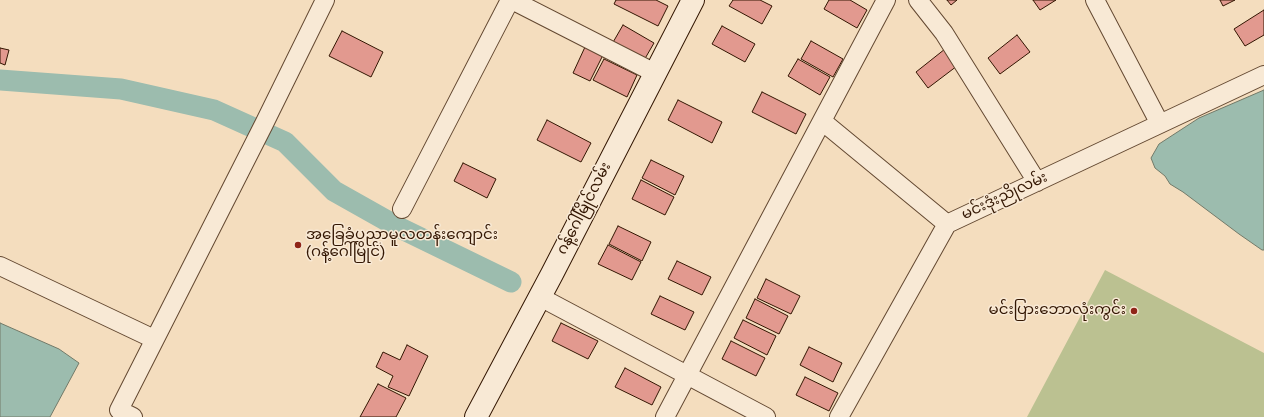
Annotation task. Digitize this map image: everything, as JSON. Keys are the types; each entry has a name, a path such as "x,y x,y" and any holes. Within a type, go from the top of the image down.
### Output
{"street":[{"path":"133,417 119,410 325,0"},
{"path":"402,209 511,0 655,73"},
{"name":"ဂန့်ဂေါ်မြိုင်လမ်း","path":"476,417 545,288 693,0"},
{"path":"665,417 886,0"},
{"path":"918,0 944,33 1037,182"},
{"path":"1095,0 1160,124"},
{"name":"မင်းဒုံးညိုလမ်း","path":"839,417 947,224 1264,75"},
{"path":"822,121 947,224"},
{"path":"0,266 154,339"},
{"path":"545,288 687,375 766,417"}],"green space":[{"name":"မင်းပြားဘောလုံးကွင်း","path":"1105,270 1264,353 1264,417 1027,417"}],"shaded area":[{"path":"1264,90 1264,250 1262,250 1170,184 1165,176 1155,168 1151,158 1159,144 1199,118"},
{"path":"0,323 59,349 79,363 50,417 0,417"}],"building":[{"path":"616,0 656,0 668,6 658,26 614,4"},
{"path":"733,0 760,0 772,6 762,24 729,6"},
{"path":"829,0 850,0 867,10 857,28 824,9"},
{"path":"947,0 957,0 951,5"},
{"path":"1033,0 1056,0 1040,10"},
{"path":"1220,0 1235,0 1223,6"},
{"path":"1264,10 1264,35 1245,46 1234,29"},
{"path":"623,25 654,43 643,62 612,44"},
{"path":"722,26 755,44 745,62 712,44"},
{"path":"342,31 383,52 371,77 329,56"},
{"path":"1017,35 1030,52 1000,74 988,58"},
{"path":"811,41 843,59 833,77 801,59"},
{"path":"585,47 603,55 590,81 573,73"},
{"path":"0,48 9,50 5,65 0,63"},
{"path":"945,49 957,66 928,88 916,72"},
{"path":"604,59 637,75 627,97 593,80"},
{"path":"798,59 830,77 820,95 788,76"},
{"path":"762,92 806,114 796,134 752,112"},
{"path":"678,100 722,122 712,143 668,120"},
{"path":"547,120 591,143 581,162 537,140"},
{"path":"651,160 684,176 675,195 642,178"},
{"path":"463,163 496,179 487,198 454,181"},
{"path":"641,180 674,197 665,215 632,199"},
{"path":"618,226 651,242 642,261 609,244"},
{"path":"608,245 641,262 632,280 598,264"},
{"path":"677,261 711,277 702,295 668,279"},
{"path":"766,279 800,296 791,314 757,298"},
{"path":"660,296 694,312 685,330 651,314"},
{"path":"755,299 788,316 779,334 746,318"},
{"path":"743,320 776,336 767,355 734,338"},
{"path":"561,323 598,341 588,359 552,341"},
{"path":"731,341 765,358 756,376 722,359"},
{"path":"407,345 428,356 409,396 388,387 393,376 376,367 383,352 400,360"},
{"path":"809,347 842,363 833,382 800,365"},
{"path":"625,368 661,387 652,405 615,387"},
{"path":"805,377 838,393 829,411 796,395"},
{"path":"378,384 406,398 396,417 360,417"}],"waterway":[{"path":"0,80 121,89 214,110 285,142 334,191 398,227 511,282"}],"place":[{"name":"အခြေခံပညာမူလတန်းကျောင်း (ဂန့်ဂေါ်မြိုင်)","path":"298,245"},
{"name":"မင်းပြားဘောလုံးကွင်း","path":"1134,311"}]}
